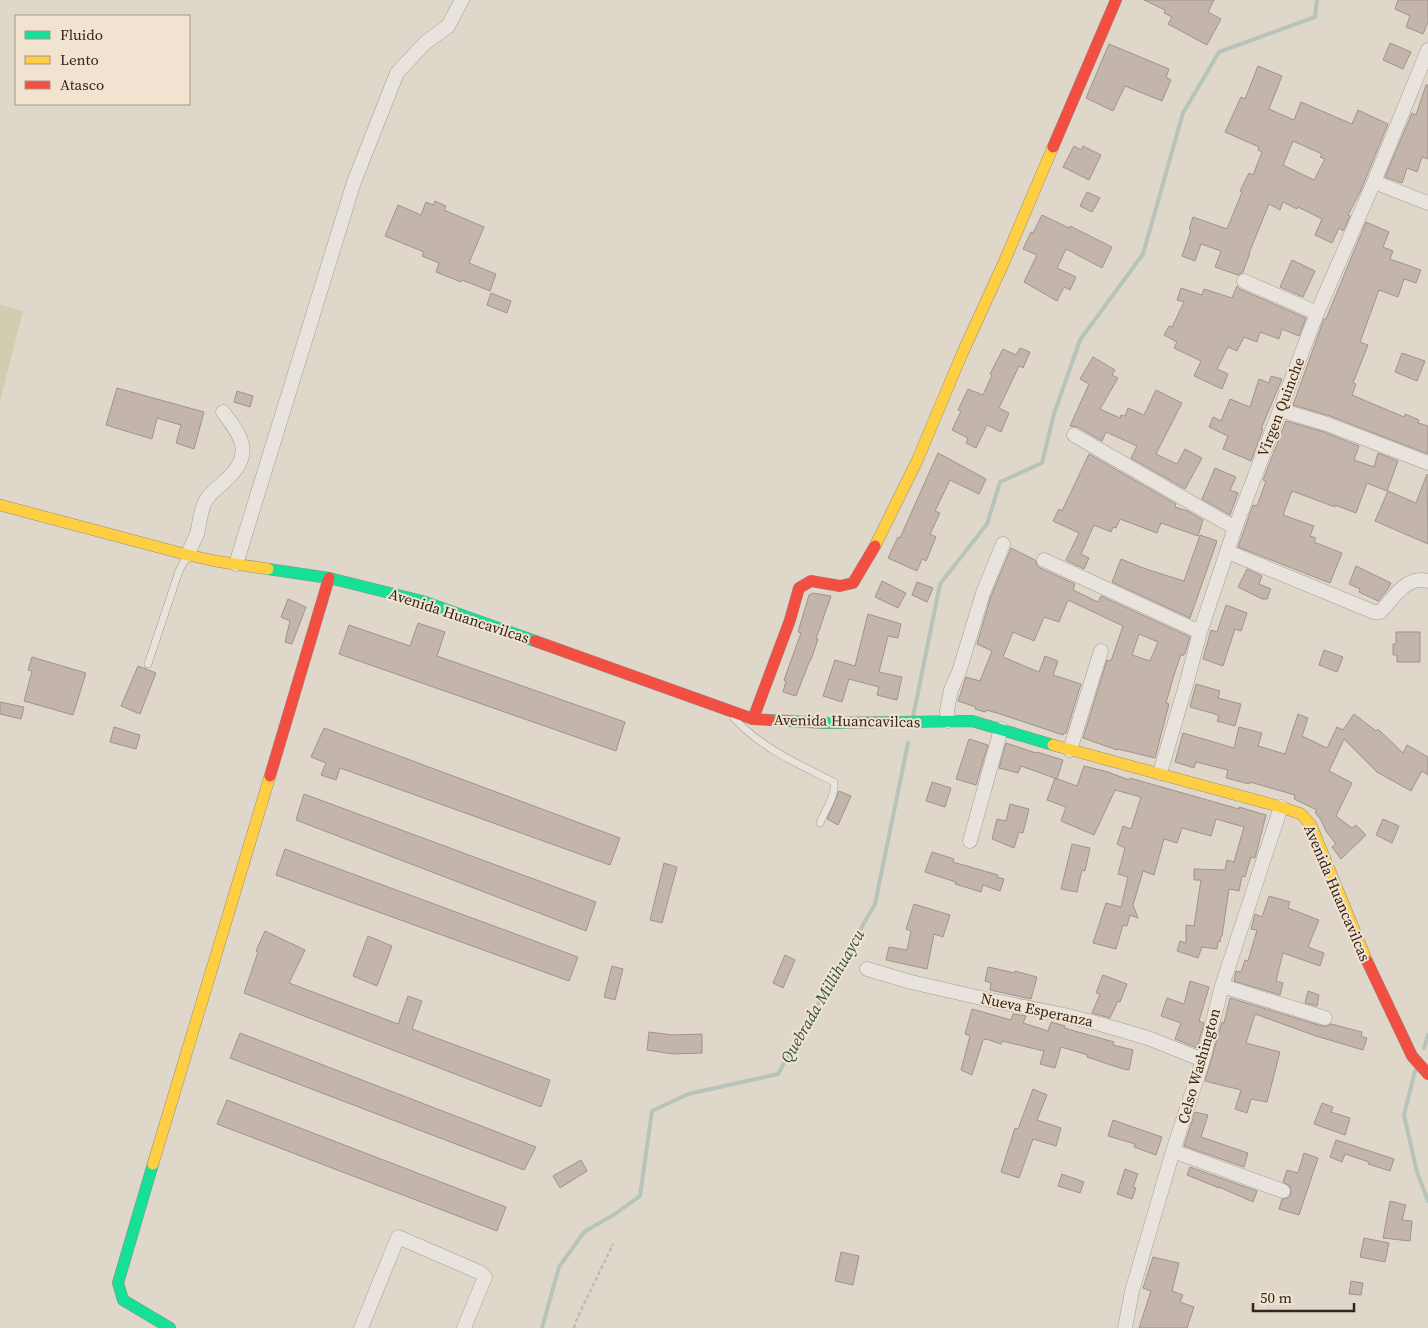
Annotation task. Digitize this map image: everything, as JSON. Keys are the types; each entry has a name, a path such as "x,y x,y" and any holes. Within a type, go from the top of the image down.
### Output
{"street":[{"path":"236,564 354,182 393,82 397,73 425,44 448,26 462,0"},
{"path":"753,719 790,620 799,588 811,581 840,586 853,583 866,563 917,461 1116,0"},
{"name":"Virgen Quinche","path":"1160,773 1200,632 1235,528 1317,313 1374,182 1428,50"},
{"path":"1374,182 1428,203"},
{"path":"1244,282 1317,313"},
{"path":"1280,410 1327,424 1428,463"},
{"path":"188,555 197,534 206,499 231,476 240,463 243,451 242,439 223,412"},
{"path":"1074,435 1235,528"},
{"name":"Avenida Huancavilcas","path":"0,505 188,555 329,578 422,601 753,719 826,723 972,721 1070,750 1281,806 1301,814 1311,825 1372,974 1412,1056 1428,1074"},
{"path":"948,721 947,710 951,690 959,672 983,593 1004,544"},
{"path":"1228,552 1374,612 1380,612 1409,583 1415,580 1428,580"},
{"path":"1044,560 1200,632"},
{"path":"170,1328 123,1300 118,1283 329,578"},
{"path":"1070,750 1101,651"},
{"path":"970,841 1001,729"},
{"name":"Celso Washington","path":"1125,1328 1132,1291 1173,1150 1203,1060 1222,986 1281,806"},
{"name":"Nueva Esperanza","path":"867,969 911,982 981,998 1064,1014 1148,1038 1203,1060"},
{"path":"1222,986 1325,1018"},
{"path":"1173,1150 1283,1191"},
{"path":"362,1328 398,1237 481,1273 485,1277 464,1328"}],"lane":[{"path":"148,664 179,571 188,555"},
{"path":"727,710 743,728 761,743 784,758 834,782 835,788 832,797 820,823"}],"path":[{"path":"574,1328 614,1244"}],"shaded area":[{"path":"0,305 23,311 0,401"}],"building":[{"path":"1144,0 1214,0 1208,12 1221,19 1207,45 1168,24 1172,17 1164,13 1165,10"},
{"path":"1398,0 1428,0 1428,22 1423,34 1406,27 1410,16 1395,9"},
{"path":"1390,43 1411,52 1403,69 1383,60"},
{"path":"1109,44 1169,69 1166,77 1171,80 1162,101 1125,86 1113,111 1086,98"},
{"path":"1258,66 1282,76 1269,109 1294,120 1301,102 1352,124 1358,110 1388,124 1360,192 1348,215 1350,216 1343,231 1339,228 1332,243 1315,235 1322,219 1283,202 1280,210 1269,204 1243,272 1238,275 1215,267 1221,251 1201,244 1195,261 1182,256 1191,230 1189,229 1193,217 1227,229 1242,192 1240,191 1249,173 1253,175 1262,152 1258,150 1259,147 1225,132 1241,97 1245,99","holes":["1293,141 1322,154 1320,157 1325,159 1314,180 1283,165"]},
{"path":"1426,85 1428,85 1428,159 1422,157 1417,172 1407,168 1402,183 1385,177 1412,113 1416,115"},
{"path":"1074,146 1081,150 1083,146 1101,155 1089,180 1063,167"},
{"path":"1087,192 1100,198 1092,212 1080,206"},
{"path":"435,201 446,206 444,210 484,227 469,263 496,274 490,291 436,272 439,263 422,256 424,252 385,236 398,205 421,215 426,202 433,205"},
{"path":"1042,215 1069,228 1070,226 1112,247 1102,268 1066,249 1057,268 1076,277 1070,290 1064,287 1057,301 1024,282 1037,255 1023,249"},
{"path":"1366,222 1389,232 1383,247 1393,251 1390,259 1421,270 1416,283 1404,279 1398,297 1379,290 1360,342 1368,345 1353,383 1356,384 1352,395 1404,417 1405,414 1419,420 1418,423 1428,426 1428,454 1330,416 1293,405 1324,319 1326,319"},
{"path":"1292,260 1315,271 1303,297 1280,287"},
{"path":"1237,286 1306,318 1299,336 1282,329 1279,339 1260,332 1257,342 1244,337 1237,351 1228,347 1217,369 1228,374 1222,389 1194,376 1201,361 1174,348 1177,342 1164,335 1169,326 1172,327 1184,302 1177,300 1181,288 1202,295 1204,289 1232,298"},
{"path":"491,293 511,301 507,313 487,305"},
{"path":"1020,348 1030,352 1023,368 1019,366 999,408 1009,413 1001,432 987,425 976,448 966,443 968,438 952,430 961,411 958,410 968,389 983,395 992,375 990,374 1003,349 1016,355"},
{"path":"1402,353 1425,361 1417,381 1395,372"},
{"path":"1093,357 1115,370 1112,375 1118,378 1100,409 1120,418 1121,415 1125,416 1128,408 1144,415 1156,390 1182,403 1156,454 1177,464 1185,449 1202,458 1185,489 1131,458 1137,446 1106,432 1102,441 1078,427 1070,426 1089,384 1080,379"},
{"path":"1271,376 1282,379 1261,429 1263,429 1251,461 1223,449 1228,436 1209,427 1213,417 1221,421 1230,399 1250,407 1259,379 1269,383"},
{"path":"117,388 204,412 194,449 176,443 181,425 157,418 152,439 106,425"},
{"path":"237,391 253,396 250,407 234,402"},
{"path":"1286,421 1324,432 1359,446 1354,460 1374,467 1378,453 1398,461 1387,491 1367,483 1356,513 1292,491 1283,515 1314,526 1310,536 1316,538 1314,542 1342,553 1330,583 1238,547 1253,505 1257,506 1266,481 1263,480"},
{"path":"938,453 986,479 979,494 950,480 935,511 940,513 930,534 936,537 926,561 922,559 917,571 888,558 898,537 900,538"},
{"path":"1089,454 1176,504 1175,507 1188,511 1203,520 1198,536 1161,523 1157,533 1120,519 1116,528 1113,527 1111,532 1094,525 1081,554 1089,558 1084,569 1066,560 1079,533 1053,521 1059,509 1062,511"},
{"path":"1215,468 1236,477 1230,490 1238,493 1230,515 1202,499"},
{"path":"1427,474 1428,544 1375,521 1388,491 1416,503"},
{"path":"1200,535 1217,541 1190,618 1112,582 1121,559 1184,581"},
{"path":"1011,548 1035,560 1040,568 1075,584 1073,590 1098,602 1101,596 1190,637 1185,653 1183,656 1181,654 1174,675 1166,703 1169,704 1155,758 1117,750 1083,738 1107,660 1111,661 1123,626 1068,600 1059,622 1044,617 1034,641 1013,632 1003,657 1039,672 1045,656 1058,661 1053,675 1081,684 1066,733 1063,735 997,713 986,710 985,712 958,701 966,677 980,681 992,651 977,644 991,596","holes":["1139,634 1158,642 1150,661 1132,655"]},
{"path":"1356,566 1391,583 1378,601 1359,592 1360,589 1349,584"},
{"path":"1247,569 1262,576 1259,584 1271,589 1267,599 1262,599 1238,587"},
{"path":"882,581 906,593 898,608 875,597"},
{"path":"917,582 933,588 927,602 912,595"},
{"path":"813,593 831,596 811,660 796,696 783,692 786,681 784,680 801,633 798,632 809,595"},
{"path":"288,599 306,607 292,644 285,642 290,621 281,617"},
{"path":"1226,605 1247,613 1241,631 1235,629 1223,666 1203,659 1211,630 1217,632"},
{"path":"868,614 901,624 898,638 888,636 879,672 902,677 897,700 877,695 879,687 849,679 842,702 823,696 835,660 855,666"},
{"path":"418,623 445,632 437,656 625,722 616,751 339,654 349,625 410,646"},
{"path":"1396,632 1420,632 1420,662 1397,662 1397,655 1393,655 1393,644 1396,644"},
{"path":"1324,650 1343,657 1337,672 1319,665"},
{"path":"32,657 86,673 73,715 24,701 32,671 28,670"},
{"path":"138,666 156,673 140,714 121,706"},
{"path":"1196,684 1220,691 1218,698 1241,704 1235,726 1217,721 1219,716 1215,714 1190,707"},
{"path":"0,702 24,707 21,719 0,714"},
{"path":"1298,714 1308,718 1302,736 1327,748 1337,727 1343,730 1354,714 1376,731 1378,729 1403,753 1407,745 1428,757 1428,775 1422,771 1411,791 1377,772 1344,739 1329,771 1352,783 1336,816 1352,828 1356,825 1366,835 1341,859 1332,847 1336,844 1315,812 1317,810 1294,799 1295,795 1250,782 1249,784 1226,778 1228,770 1196,762 1194,768 1175,762 1183,733 1234,748 1239,727 1262,733 1258,746 1285,754"},
{"path":"114,727 140,735 136,749 110,742"},
{"path":"324,728 620,838 610,865 340,768 336,780 321,775 326,763 311,757"},
{"path":"969,739 988,745 976,785 956,779"},
{"path":"1006,743 1063,760 1057,779 1021,766 1018,773 999,768"},
{"path":"1084,766 1129,780 1130,778 1266,815 1255,858 1251,857 1245,877 1242,876 1239,891 1229,889 1222,936 1220,942 1218,941 1217,949 1202,947 1198,958 1177,951 1180,941 1186,943 1186,925 1194,926 1201,880 1194,880 1194,869 1225,870 1227,860 1234,862 1244,827 1216,819 1211,836 1182,828 1177,843 1164,839 1154,875 1143,871 1133,905 1138,918 1130,915 1127,926 1123,925 1116,949 1093,943 1106,903 1121,907 1128,877 1118,874 1125,848 1117,844 1123,826 1131,829 1141,797 1115,790 1094,835 1061,821 1066,807 1047,800 1055,778 1077,786"},
{"path":"932,782 951,788 945,807 926,801"},
{"path":"839,791 851,796 838,825 827,819"},
{"path":"304,794 596,902 586,931 296,820"},
{"path":"1010,804 1029,809 1023,833 1019,832 1014,848 992,839 997,819 1006,821"},
{"path":"1383,819 1399,826 1392,843 1376,835"},
{"path":"1072,844 1090,848 1085,871 1082,870 1077,892 1061,889"},
{"path":"285,849 578,957 569,981 276,875"},
{"path":"932,852 954,859 953,862 998,875 997,877 1004,879 1000,891 983,885 981,892 925,872"},
{"path":"664,863 677,867 662,923 650,920"},
{"path":"1269,896 1290,902 1288,908 1319,920 1308,947 1324,953 1320,966 1283,953 1276,981 1283,983 1280,995 1234,981 1236,971 1241,972 1245,960 1248,961 1257,930 1251,929 1255,914 1262,917"},
{"path":"914,904 950,915 943,937 934,934 927,969 886,960 889,947 907,950 911,931 906,929"},
{"path":"265,931 305,950 289,983 398,1024 408,996 422,1001 412,1029 550,1080 541,1107 244,993 258,952 256,951"},
{"path":"368,936 392,946 377,986 353,976"},
{"path":"785,955 795,960 783,988 773,983"},
{"path":"612,966 623,969 615,1000 604,997"},
{"path":"988,967 1037,977 1031,999 990,990 991,983 985,981"},
{"path":"1103,975 1127,984 1120,1002 1118,1001 1110,1018 1092,1013 1100,994 1096,993"},
{"path":"1190,981 1209,987 1199,1021 1204,1023 1197,1048 1175,1039 1181,1023 1161,1016 1167,998 1184,1004"},
{"path":"1308,991 1319,995 1317,1006 1305,1003"},
{"path":"1230,998 1322,1026 1331,1024 1362,1032 1361,1036 1367,1038 1363,1050 1316,1036 1255,1014 1246,1043 1280,1052 1267,1102 1251,1099 1247,1113 1235,1109 1241,1090 1205,1081"},
{"path":"972,1009 1011,1020 1013,1014 1026,1016 1023,1023 1048,1031 1051,1022 1065,1026 1064,1028 1114,1042 1113,1045 1133,1050 1129,1070 1061,1047 1055,1068 1040,1064 1044,1051 1002,1041 1001,1044 986,1039 983,1040 972,1075 961,1070 970,1036 965,1034"},
{"path":"649,1032 673,1035 702,1034 702,1053 673,1054 647,1050"},
{"path":"240,1033 536,1147 524,1170 230,1058"},
{"path":"1033,1089 1047,1095 1037,1120 1061,1128 1056,1146 1033,1139 1019,1178 1001,1172 1015,1128 1018,1129"},
{"path":"227,1100 506,1207 497,1231 217,1124"},
{"path":"1322,1103 1333,1107 1331,1112 1350,1118 1345,1135 1314,1124"},
{"path":"1195,1112 1208,1115 1201,1137 1248,1153 1244,1167 1184,1146"},
{"path":"1113,1120 1162,1137 1156,1155 1134,1147 1135,1144 1108,1136"},
{"path":"1336,1140 1394,1159 1390,1171 1345,1154 1342,1162 1330,1157"},
{"path":"1304,1153 1318,1158 1299,1215 1279,1209 1282,1199 1288,1198 1291,1194 1290,1186 1283,1182 1287,1170 1298,1173"},
{"path":"581,1160 587,1171 560,1188 553,1176"},
{"path":"1190,1167 1257,1191 1253,1202 1187,1175"},
{"path":"1125,1169 1138,1174 1133,1187 1136,1188 1132,1199 1117,1194"},
{"path":"1062,1174 1084,1182 1080,1193 1058,1186"},
{"path":"1390,1201 1406,1205 1402,1220 1412,1221 1410,1241 1383,1238"},
{"path":"1364,1238 1389,1243 1385,1262 1360,1257"},
{"path":"841,1252 859,1256 853,1285 835,1281"},
{"path":"1153,1257 1179,1263 1172,1291 1183,1295 1180,1302 1194,1307 1187,1328 1139,1328 1151,1291 1143,1288"},
{"path":"1351,1281 1363,1283 1361,1295 1349,1294"}],"waterway":[{"name":"Quebrada Millihuaycu","path":"913,717 940,584 987,524 1000,482 1042,463 1054,414 1080,340 1143,254 1183,113 1219,52 1315,17 1317,0"},
{"name":"Quebrada Millihuaycu","path":"542,1328 559,1267 584,1232 615,1214 640,1196 652,1111 688,1094 778,1074 875,904 908,743"},
{"path":"1424,1048 1428,1035"},
{"path":"1415,1071 1404,1115 1417,1172 1428,1201"}],"traffic: fast":[{"path":"268,569 329,578 422,601 535,641"},
{"path":"770,720 826,723 972,721 1053,745"},
{"path":"153,1164 118,1283 123,1300 170,1328"}],"traffic: slow":[{"path":"875,546 917,461 1053,147"},
{"path":"0,505 188,555 268,569"},
{"path":"1053,745 1301,814 1311,825 1367,961"},
{"path":"153,1164 270,776"}],"traffic: jam":[{"path":"1053,147 1116,0"},
{"path":"753,719 790,620 799,588 811,581 840,586 853,583 875,546"},
{"path":"270,776 329,578"},
{"path":"535,641 753,719 770,720"},
{"path":"1367,961 1412,1056 1428,1074"}]}
